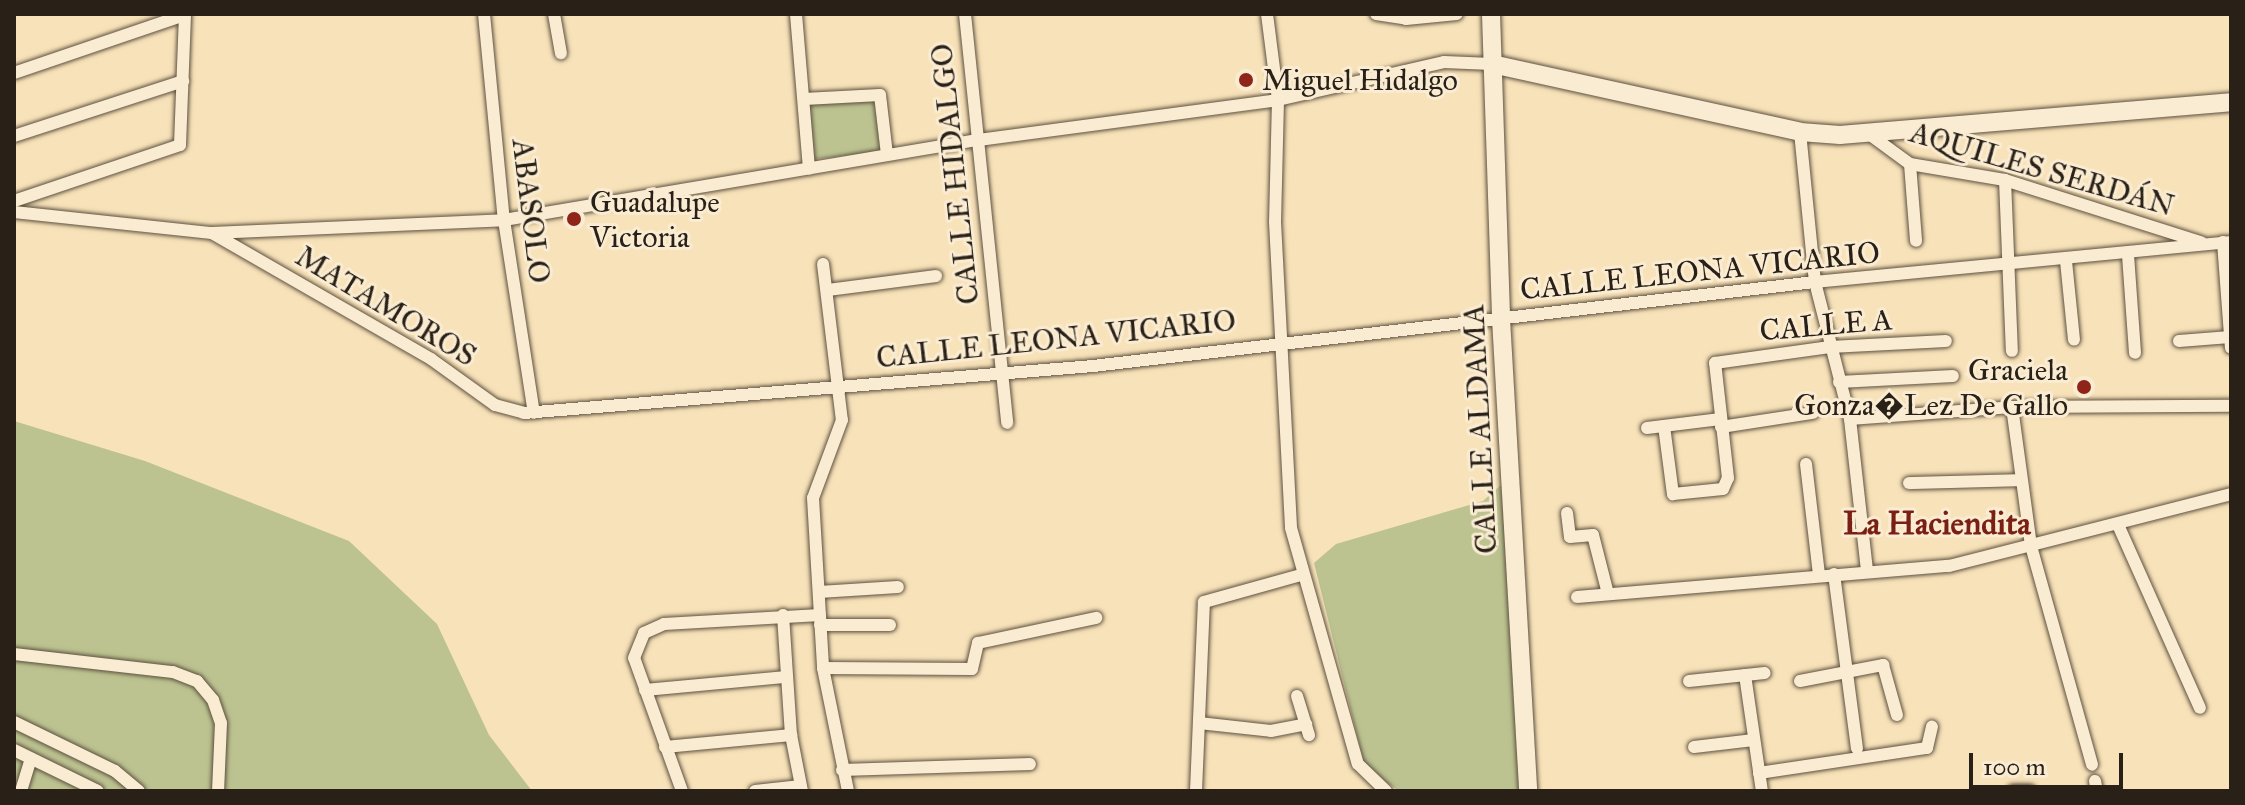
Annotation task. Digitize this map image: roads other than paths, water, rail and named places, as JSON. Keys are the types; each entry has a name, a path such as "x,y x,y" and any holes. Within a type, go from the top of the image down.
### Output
{"street":[{"name":"ABASOLO","path":"484,14 504,220 534,413"},
{"path":"554,14 561,53"},
{"path":"796,14 809,168"},
{"name":"CALLE HIDALGO","path":"965,14 1007,423"},
{"path":"1267,14 1278,100 1281,340 1291,528 1301,575 1358,764 1386,791"},
{"path":"1376,14 1406,19 1457,14"},
{"name":"CALLE ALDAMA","path":"1491,14 1501,319 1528,791"},
{"path":"14,73 184,15 180,145 14,201"},
{"path":"14,212 212,233 504,220 979,140 1278,100 1444,62 1492,64 1800,132 1869,134 2231,102"},
{"path":"14,136 183,81"},
{"path":"804,99 880,95 887,155"},
{"path":"1800,132 1815,282 1850,419 1867,570"},
{"name":"AQUILES SERDÁN","path":"1869,134 1910,164 2005,180 2205,243"},
{"path":"1910,164 1916,241"},
{"path":"2005,180 2012,351"},
{"name":"MATAMOROS","path":"212,233 431,359 495,405 534,413 841,387"},
{"path":"2227,242 2231,348"},
{"name":"CALLE LEONA VICARIO","path":"841,387 1001,373 1815,282 2007,267 2227,242"},
{"path":"2128,255 2135,353"},
{"path":"2066,261 2074,340"},
{"path":"823,264 841,387 840,436 813,493 823,668 848,791"},
{"path":"828,290 936,276"},
{"path":"2179,341 2230,329"},
{"name":"CALLE A","path":"1720,423 1713,365 1830,347 1946,341"},
{"path":"1839,382 1953,376"},
{"path":"1850,419 2012,407 2231,406"},
{"path":"2012,407 2031,546 2092,765"},
{"path":"1647,428 1813,413"},
{"path":"1664,426 1673,494 1726,486 1720,423"},
{"path":"1806,464 1819,575"},
{"path":"1909,483 2020,480"},
{"path":"1577,597 1867,570 1949,566 2119,527 2231,494"},
{"path":"1567,513 1570,537 1593,535 1608,594"},
{"path":"2119,527 2200,708"},
{"path":"1834,574 1857,748"},
{"path":"1196,791 1204,602 1301,575"},
{"path":"819,592 898,587"},
{"path":"755,791 802,789 791,735 783,615"},
{"path":"682,791 645,690 635,650 653,627 783,615 890,625"},
{"path":"823,668 972,669 978,643 1096,618"},
{"path":"14,654 173,672 197,681 213,700 221,723 218,791"},
{"path":"1800,681 1886,666 1897,715"},
{"path":"1689,681 1765,673"},
{"path":"1745,675 1762,791"},
{"path":"645,690 786,677"},
{"path":"1199,723 1271,731 1308,730 1297,696"},
{"path":"14,722 115,771 139,791"},
{"path":"1759,773 1927,748 1932,727"},
{"path":"665,747 791,735"},
{"path":"1694,747 1754,740"},
{"path":"14,750 98,791"},
{"path":"21,791 31,758"},
{"path":"842,770 1030,764"},
{"path":"2013,791 2030,791"}],"place":[{"name":"Miguel Hidalgo","path":"1246,80"},
{"name":"Guadalupe Victoria","path":"574,219"},
{"name":"Graciela Gonza�Lez De Gallo","path":"2084,387"}],"district":[{"name":"La Haciendita","path":"1937,524"}]}
